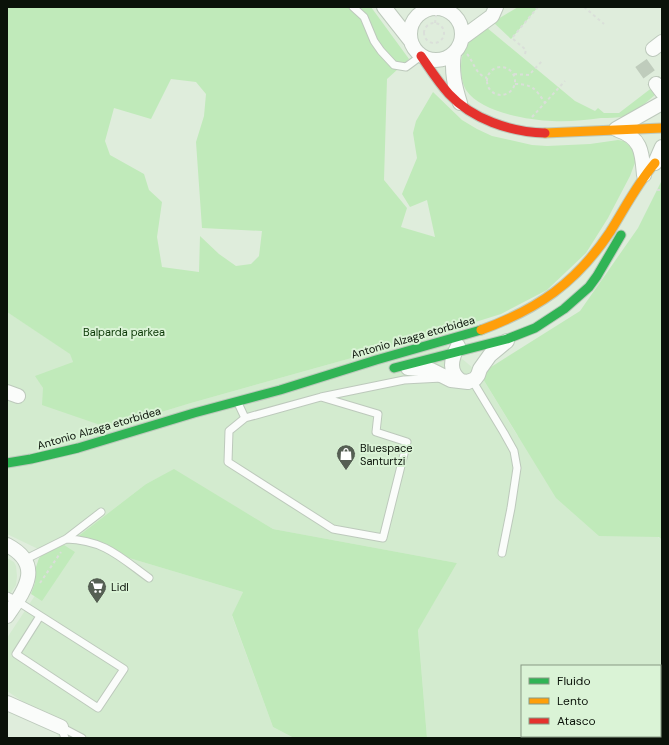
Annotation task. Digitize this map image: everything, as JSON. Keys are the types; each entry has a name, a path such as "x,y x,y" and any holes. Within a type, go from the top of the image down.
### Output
{"street":[{"path":"384,7 449,94 460,104 489,121 505,127 551,134 616,129 662,128"},
{"path":"410,40 409,32 411,24 415,17 421,12 433,7 438,7 445,9 456,17 462,29 452,71 460,104"},
{"path":"421,56 438,60 446,58 492,16 496,7"},
{"path":"616,129 638,115 662,103"},
{"path":"638,115 650,114 657,117 662,122"},
{"path":"616,129 628,133 634,138 640,147 650,184"},
{"path":"659,157 662,147"},
{"name":"Antonio Alzaga etorbidea","path":"7,462 72,450 237,401 380,365 494,326 526,312 561,288 584,265 650,184 659,157"},
{"name":"Antonio Alzaga etorbidea","path":"380,365 398,367 512,337 535,328 564,309 589,287 627,224"},
{"path":"471,377 455,377 452,368 452,359 458,351 460,343 504,329 539,311 561,288"},
{"path":"398,367 431,370 445,378 471,377 490,355 512,337"},
{"path":"380,365 443,348 453,347 476,361 471,377"},
{"name":"Antonio Alzaga etorbidea","path":"266,394 335,382"},
{"path":"7,545 18,552 28,568 28,580 25,588 12,599 7,616"},
{"path":"7,703 63,733"}],"lane":[{"path":"353,7 364,17 374,41 394,65 406,67 421,56"},
{"path":"471,377 514,451 518,468 502,553"},
{"path":"321,397 378,414 376,432 407,442 383,538 333,529 228,462 229,431 245,418 321,397 404,380 445,378"},
{"path":"237,401 245,418"},
{"path":"24,560 68,539 101,512"},
{"path":"68,539 96,543 108,549 149,578"},
{"path":"12,599 40,616 124,669 98,708 16,654 40,616"},
{"path":"63,733 82,738"}],"path":[{"path":"435,23 438,7"},
{"path":"525,54 526,50 512,38 538,7"},
{"path":"584,7 604,24"},
{"path":"435,23 441,25 444,35 441,41 434,43 426,39 425,32 427,27 435,23"},
{"path":"458,46 468,55 483,77 487,78"},
{"path":"514,74 515,84 510,92 506,94 496,94 489,89 487,85 487,78 490,72 497,67 506,67 514,74 529,75 542,62"},
{"path":"520,130 565,81"},
{"path":"515,84 524,84 534,89 545,104"},
{"path":"650,184 662,190"},
{"path":"39,584 68,539"}],"shaded area":[{"path":"7,312 70,353 73,362 40,382 43,388 43,394 109,428 191,403 434,335 480,374 517,435 662,540 662,738 427,738 418,629 457,563 273,529 174,470 146,484 72,541 243,592 232,616 273,727 294,738 59,738 49,719 7,691 7,638 59,559 7,534"},
{"path":"7,558 14,562 17,576 16,585 7,599"}],"green space":[{"name":"Balparda parkea","path":"7,7 371,7 409,59 387,79 384,180 407,208 401,227 435,237 427,200 410,207 402,194 417,158 413,133 416,121 433,92 462,120 492,136 532,145 547,146 590,144 618,140 624,141 634,150 636,160 630,176 608,218 586,253 547,290 501,314 434,335 191,403 109,428 42,405 43,388 35,376 73,362 70,354 7,312","holes":["171,79 196,82 206,94 204,116 196,142 202,228 262,231 259,256 251,264 236,266 219,254 200,236 199,272 162,267 157,237 162,202 149,190 144,174 110,155 105,141 114,108 151,119"]},
{"path":"518,7 538,7 511,39 493,22"},
{"path":"486,27 575,101 595,111 598,108 604,113 619,113 662,80 662,89 630,114 619,117 552,121 518,117 493,109 473,98 466,90 461,72 461,60 465,49 471,39"},
{"path":"662,180 662,540 659,537 599,536 556,498 480,374 580,311 638,228"},
{"path":"174,469 273,529 457,563 418,630 427,738 294,738 273,727 232,615 243,592 72,541 146,484"},
{"path":"64,545 75,552 42,601 31,594 35,583 36,567 39,558 45,553"}],"tunnel":[{"path":"641,63 656,84"}],"traffic: fast":[{"path":"394,368 507,339 535,328 564,309 589,287 621,235"},
{"path":"7,463 78,448 481,330"}],"traffic: slow":[{"path":"545,133 662,128"},
{"path":"481,330 502,322 538,303 569,280 584,266 610,232 637,188 655,163"}],"traffic: jam":[{"path":"421,56 449,94 458,103 480,117 505,127 545,133"}],"place":[{"name":"Bluespace Santurtzi","path":"346,471"},
{"name":"Lidl","path":"97,604"}]}
